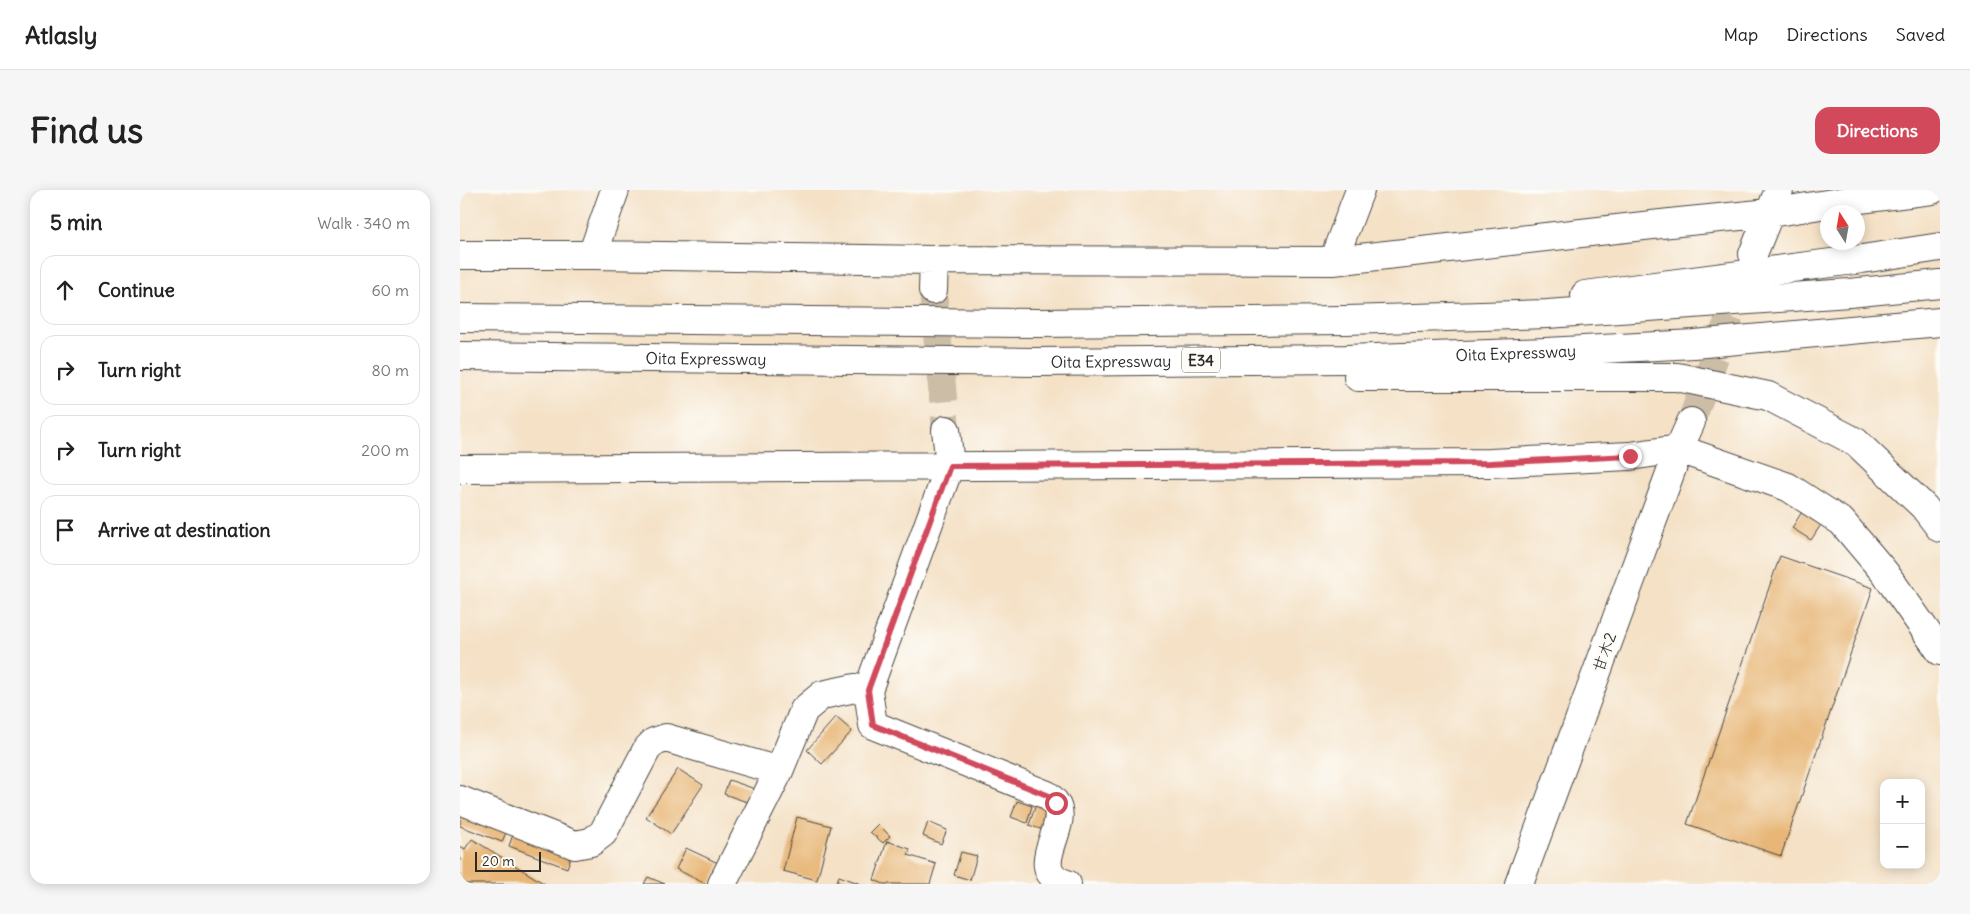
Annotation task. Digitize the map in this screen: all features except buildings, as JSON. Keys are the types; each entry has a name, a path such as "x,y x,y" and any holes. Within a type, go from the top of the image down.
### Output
{"main road":[{"path":"592,255 615,190"},
{"path":"1333,261 1360,190"},
{"path":"460,255 934,260 1333,261 1678,222 1774,202 1852,200 1932,190"},
{"path":"1753,254 1774,202"},
{"path":"1347,320 1566,297 1862,259 1940,247"},
{"path":"933,290 934,260"},
{"path":"460,318 1038,324 1347,320 1547,314 1790,298 1940,284"},
{"name":"Oita Expressway","path":"460,356 1038,362 1346,359 1546,352 1694,344 1940,322"},
{"path":"1038,362 1345,377 1677,377 1768,396 1856,442 1924,507 1940,528"},
{"name":"甘木2","path":"1519,884 1679,449 1691,422"},
{"path":"946,430 950,466 868,690 873,725 1047,795 1056,803 1059,816 1047,861 1050,872 1059,882 1067,884"},
{"path":"460,469 1490,463 1630,456 1679,449 1788,487 1842,522 1885,573 1940,651"},
{"path":"722,884 779,771 804,710 822,695 855,688 868,690"},
{"path":"460,800 574,845 591,842 603,832 647,749 654,742 666,738 779,771"}],"tunnel":[{"path":"1691,422 1743,280"},
{"path":"933,290 946,430"}],"route":[{"path":"1056,803 1047,795 873,725 868,690 950,466 1490,463 1630,456"}]}
